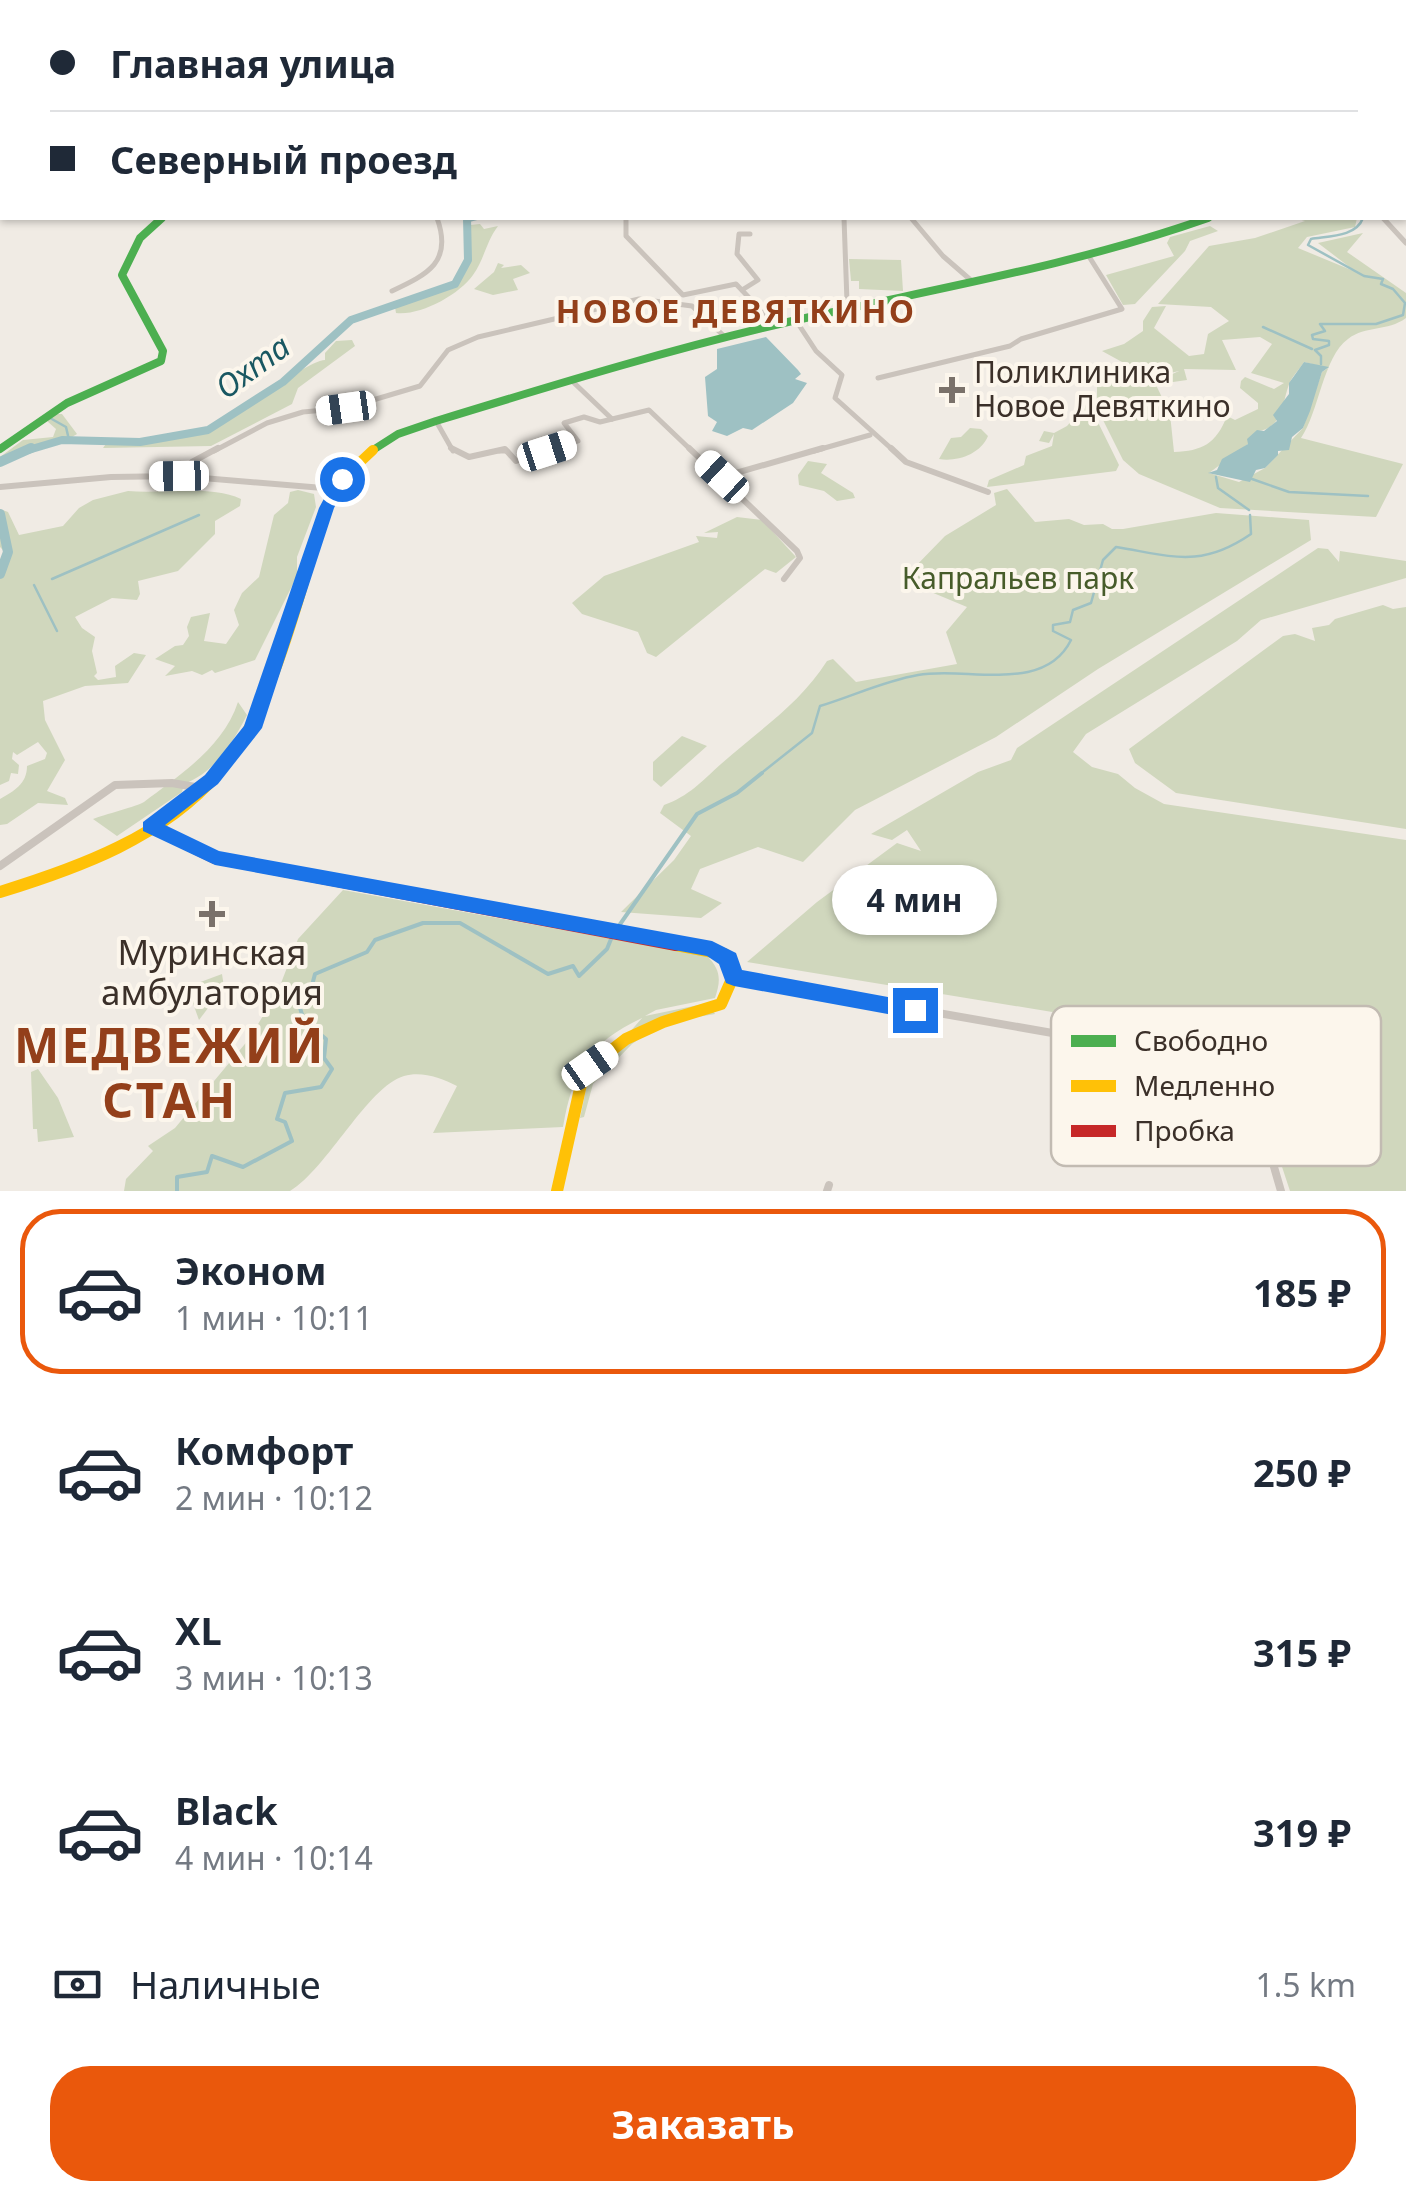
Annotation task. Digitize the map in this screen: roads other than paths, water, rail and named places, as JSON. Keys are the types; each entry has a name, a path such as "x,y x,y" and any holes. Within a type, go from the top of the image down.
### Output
{"main road":[{"path":"0,448 67,404 146,372 161,361 162,351 122,275 140,238 160,220"},
{"path":"0,889 94,858 150,826 202,788 244,742 274,672 336,489 348,470 377,446 436,421 571,380 776,326 1074,258 1091,260 1106,251 1203,220"},
{"path":"150,826 231,861 712,949 728,959 734,977 721,1004 654,1022 590,1066 582,1080 557,1191"}],"street":[{"path":"392,291 437,262 445,236 438,220"},
{"path":"626,220 626,236 682,295 736,284 776,326"},
{"path":"844,220 847,302 854,310"},
{"path":"912,220 943,256 973,282"},
{"path":"1386,220 1404,239"},
{"path":"742,290 758,280 737,254 738,236 750,234"},
{"path":"878,378 1010,346 1021,339 1122,309 1091,260"},
{"path":"179,476 192,462 260,426 303,412 326,411 420,386 443,354 470,339 639,299 692,306 725,338"},
{"path":"797,322 816,351 842,375 835,398 872,435 910,464 988,492"},
{"path":"571,380 612,419"},
{"path":"436,421 444,443 456,455 474,458 505,449 516,461 578,441 564,422 584,417 596,422 649,410 797,551 800,558 784,579"},
{"path":"722,477 872,435"},
{"path":"0,486 179,476 336,489"},
{"path":"0,866 115,785 172,782 202,788"},
{"path":"734,977 1051,1033"},
{"path":"1273,1166 1281,1191"}],"water":[{"path":"766,337 801,374 795,379 807,383 793,403 752,430 743,428 727,436 712,431 717,422 708,416 705,377 717,369 717,349"},
{"path":"1304,362 1329,367 1322,372 1303,428 1292,437 1289,450 1278,451 1265,468 1256,470 1250,482 1208,473 1217,470 1222,459 1248,444 1247,439 1257,430 1264,431 1277,421 1273,415 1289,394 1289,383"}],"waterway":[{"name":"Охта","path":"25,451 62,440 140,442 208,430 283,382 351,320 455,284 468,260 467,220"},
{"path":"468,221 472,220"},
{"path":"1321,364 1321,356 1315,350 1329,345 1329,341 1313,339 1312,335 1325,331 1320,324 1376,324 1403,315 1405,303 1393,289 1381,284 1383,279 1364,276 1308,245 1311,239 1348,232 1362,220"},
{"path":"1263,327 1312,349"},
{"path":"50,418 66,427 69,440"},
{"name":"Охта","path":"0,462 31,448"},
{"path":"1216,477 1218,488 1249,510"},
{"path":"1252,479 1289,492 1368,496"},
{"name":"Охта","path":"0,514 8,552 0,574"},
{"path":"52,579 199,515"},
{"path":"759,775 812,733 820,706 918,675 1002,675 1042,667 1059,657 1071,640 1053,631 1053,625 1070,622 1073,610 1091,603 1103,560 1116,547 1170,556 1201,556 1251,534 1250,515"},
{"path":"34,585 57,631"},
{"path":"616,930 697,814 737,793 762,773"},
{"path":"177,1191 177,1177 207,1172 212,1156 243,1167 292,1141 285,1122 277,1119 285,1093 321,1087 332,1069 324,1058 326,1039 320,1034 309,1036 300,1008 321,996 311,989 315,974 367,952 375,940 423,923 460,923 548,974 573,966 579,976 607,949 611,939"}],"place":[{"name":"Поликлиника Новое Девяткино","path":"952,390"},
{"name":"Муринская амбулатория","path":"212,914"}],"district":[{"name":"НОВОЕ ДЕВЯТКИНО","path":"736,312"},
{"name":"МЕДВЕЖИЙ СТАН","path":"170,1074"}],"park label":[{"name":"Капральев парк","path":"1018,579"}]}
